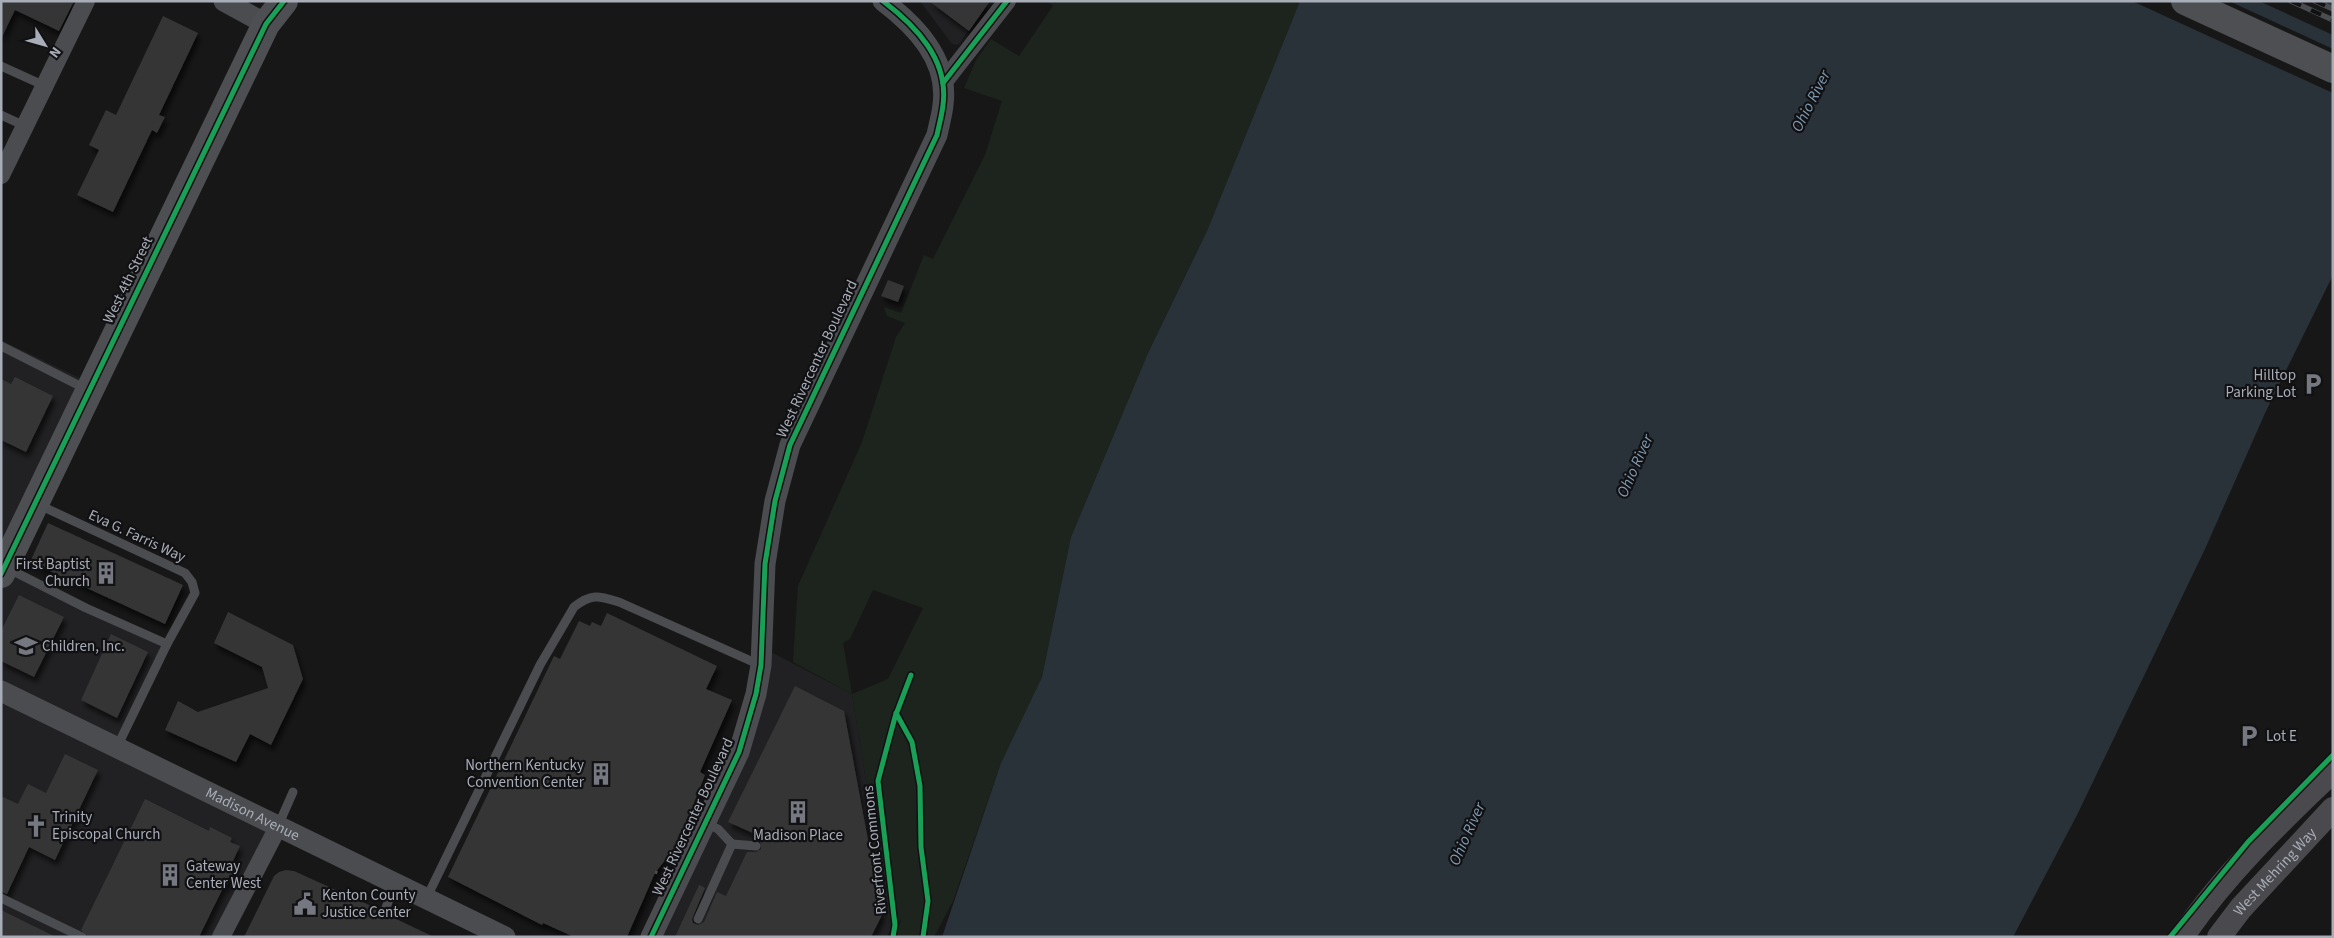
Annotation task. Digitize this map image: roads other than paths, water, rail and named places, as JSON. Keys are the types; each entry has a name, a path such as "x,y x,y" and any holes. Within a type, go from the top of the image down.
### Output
{"main road":[{"name":"West 4th Street","path":"3,570 266,24 284,1"},
{"path":"2185,1 2333,69"},
{"name":"West Mehring Way","path":"2182,937 2198,914 2268,833 2333,771"},
{"name":"West Mehring Way","path":"2219,937 2241,908 2333,809"}],"street":[{"path":"1,175 86,1"},
{"name":"West Rivercenter Boulevard","path":"651,937 739,752 756,694 760,665 765,564 775,501 790,445 936,135 944,104 940,67 926,41 901,15 883,1"},
{"path":"943,83 1006,1"},
{"path":"225,2 266,24"},
{"name":"Madison Avenue","path":"1,691 427,897 505,937"},
{"path":"221,937 278,826"}],"lane":[{"path":"1,66 45,86"},
{"path":"1,115 25,126"},
{"path":"1,346 89,391"},
{"name":"Eva G. Farris Way","path":"35,503 185,573 192,582 195,593 167,644 117,748"},
{"path":"3,570 167,644"},
{"path":"427,897 540,665 574,607 582,600 597,595 619,602 760,665"},
{"path":"278,826 294,792"},
{"path":"705,823 718,829 732,844 756,846"},
{"path":"698,919 732,844"},
{"path":"384,913 396,883"},
{"path":"1,898 82,937"}],"water":[{"name":"Ohio River","path":"1300,1 2333,1 2333,275 2266,411 2205,549 2077,815 2013,937 942,937 1001,763 1042,677 1071,537 1148,353 1207,231"}],"railway":[{"path":"2291,1 2333,20"},
{"path":"2315,1 2333,9"}],"place":[{"name":"Hilltop Parking Lot","path":"2313,384"},
{"name":"First Baptist Church","path":"106,573"},
{"name":"Children, Inc.","path":"26,646"},
{"name":"Lot E","path":"2249,736"},
{"name":"Northern Kentucky Convention Center","path":"601,774"},
{"name":"Madison Place","path":"798,812"},
{"name":"Trinity Episcopal Church","path":"36,826"},
{"name":"Gateway Center West","path":"170,875"},
{"name":"Kenton County Justice Center","path":"305,904"}]}
